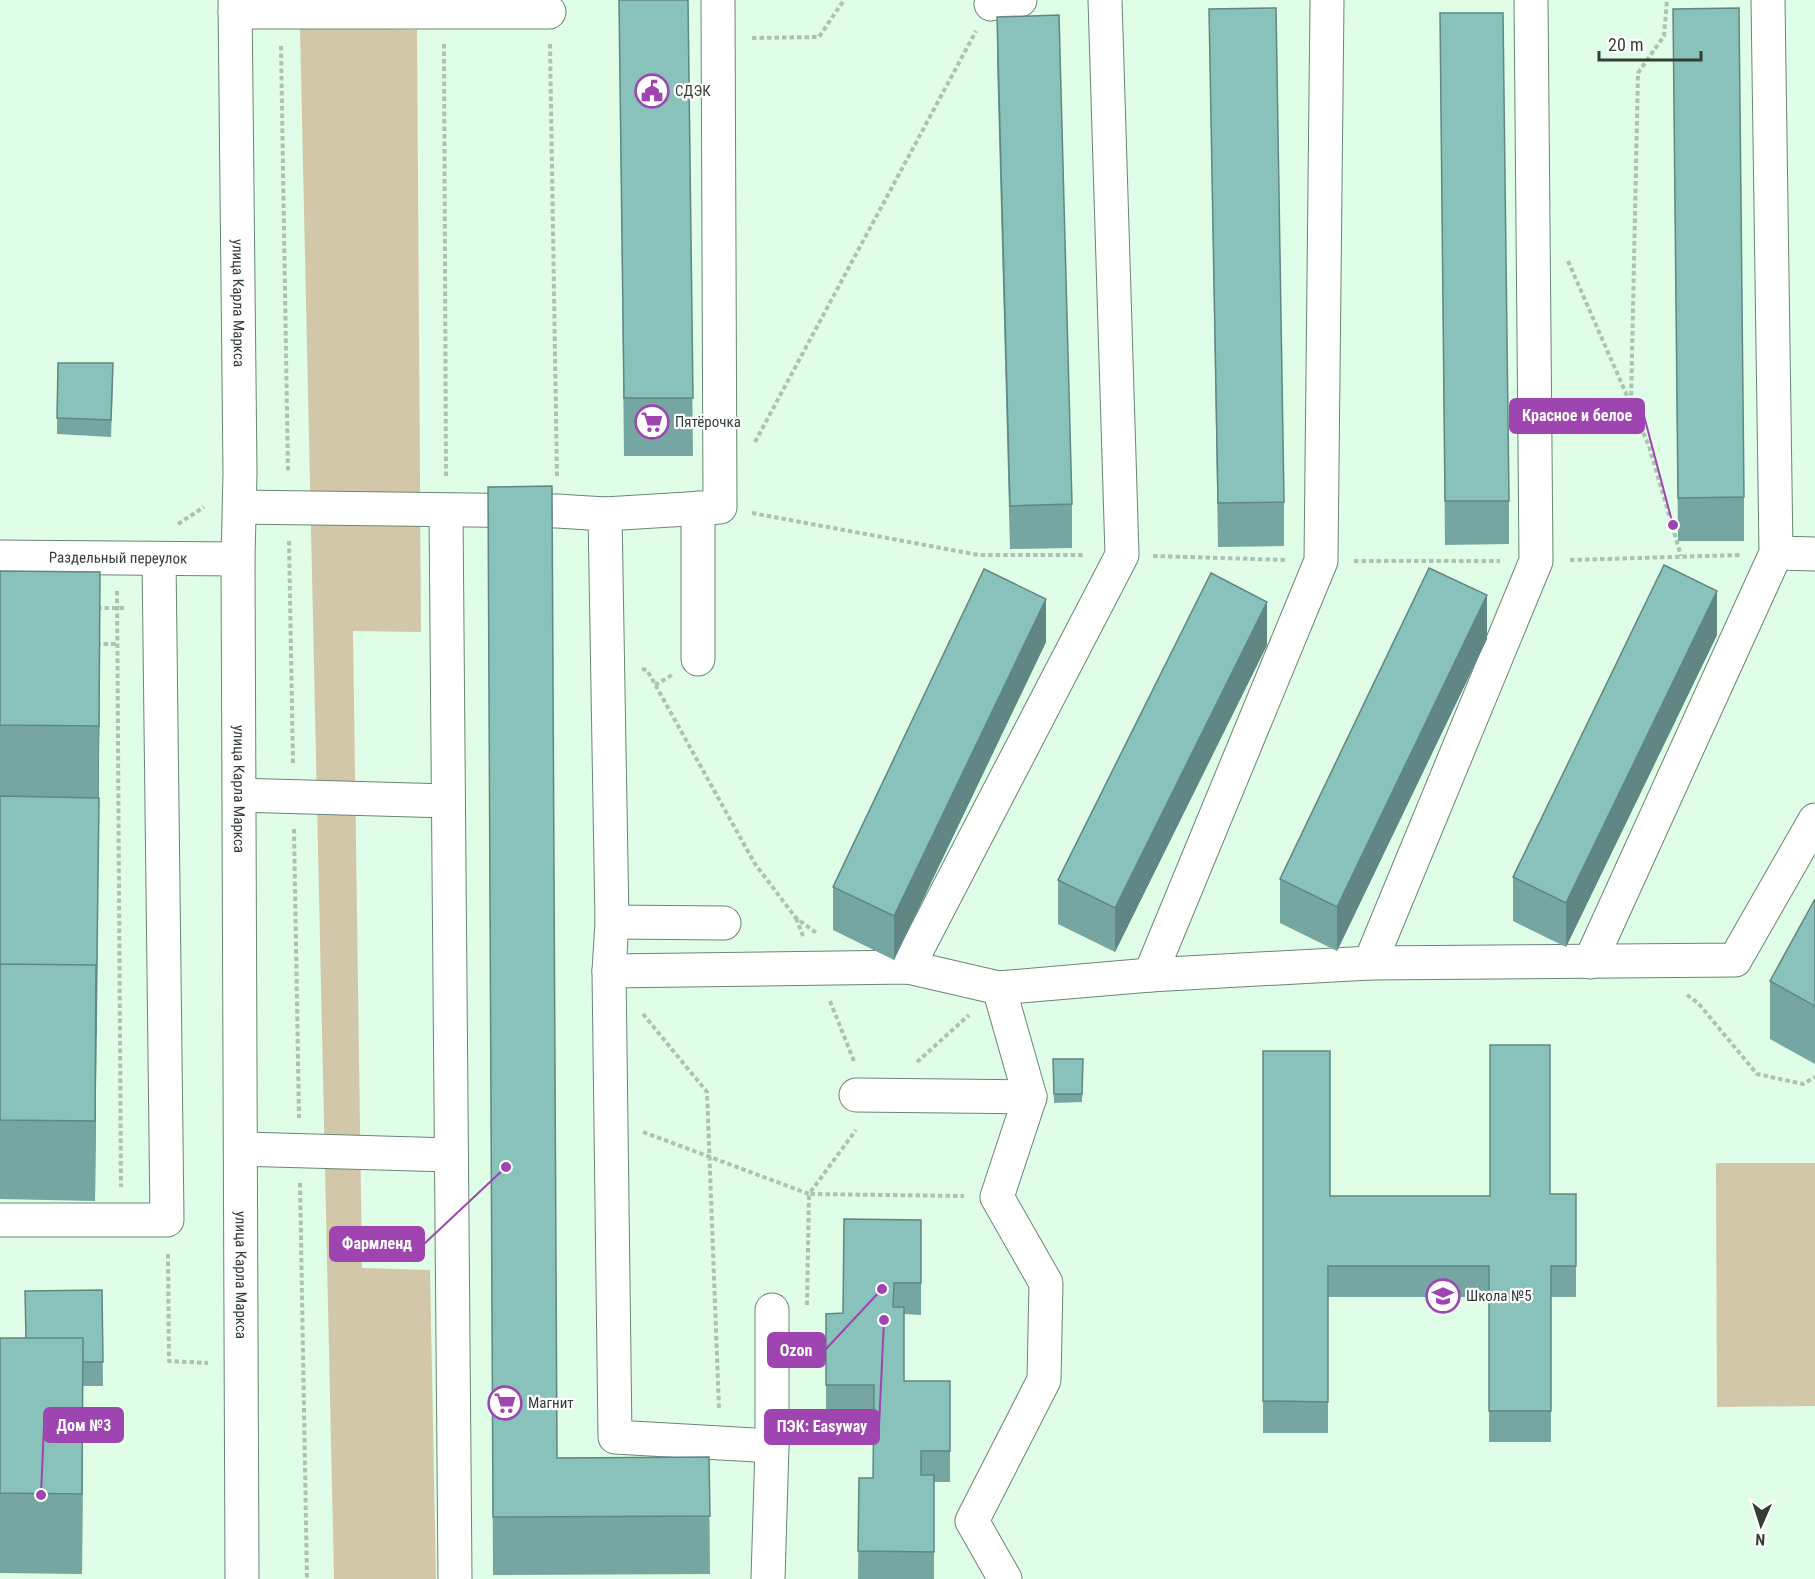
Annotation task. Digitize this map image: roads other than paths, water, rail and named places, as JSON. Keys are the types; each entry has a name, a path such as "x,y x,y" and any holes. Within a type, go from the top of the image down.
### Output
{"street":[{"path":"698,659 709,508 718,0"},
{"path":"908,967 1122,555 1105,0"},
{"path":"1150,975 1322,561 1327,0"},
{"path":"1370,963 1536,561 1531,0"},
{"path":"1590,962 1776,553 1768,0"},
{"path":"235,6 281,11 444,14 549,12"},
{"name":"улица Карла Маркса","path":"235,6 240,473 238,559 242,1579"},
{"path":"240,507 557,511 605,514 709,508"},
{"path":"446,511 454,1579"},
{"path":"605,514 612,922 609,971 615,1437 772,1446"},
{"path":"1776,553 1815,554"},
{"name":"Раздельный переулок","path":"0,557 238,559"},
{"path":"0,1220 167,1220 159,559"},
{"path":"240,795 448,801"},
{"path":"609,971 908,967 999,988 1150,975 1370,963 1735,960 1815,820"},
{"path":"612,922 724,923"},
{"path":"999,988 1030,1097 997,1197 1046,1283 1044,1380 972,1521 1005,1579"},
{"path":"862,1095 1030,1097"},
{"path":"241,1149 451,1155"},
{"path":"768,1579 772,1446 772,1310"}],"place":[{"name":"СДЭК","path":"652,91"},
{"name":"Пятёрочка","path":"652,422"},
{"name":"Красное и белое","path":"1673,525"},
{"name":"Фармленд","path":"506,1167"},
{"name":"Ozon","path":"882,1289"},
{"name":"Школа №5","path":"1443,1296"},
{"name":"ПЭК: Easyway","path":"884,1320"},
{"name":"Магнит","path":"505,1403"},
{"name":"Дом №3","path":"41,1495"}]}
